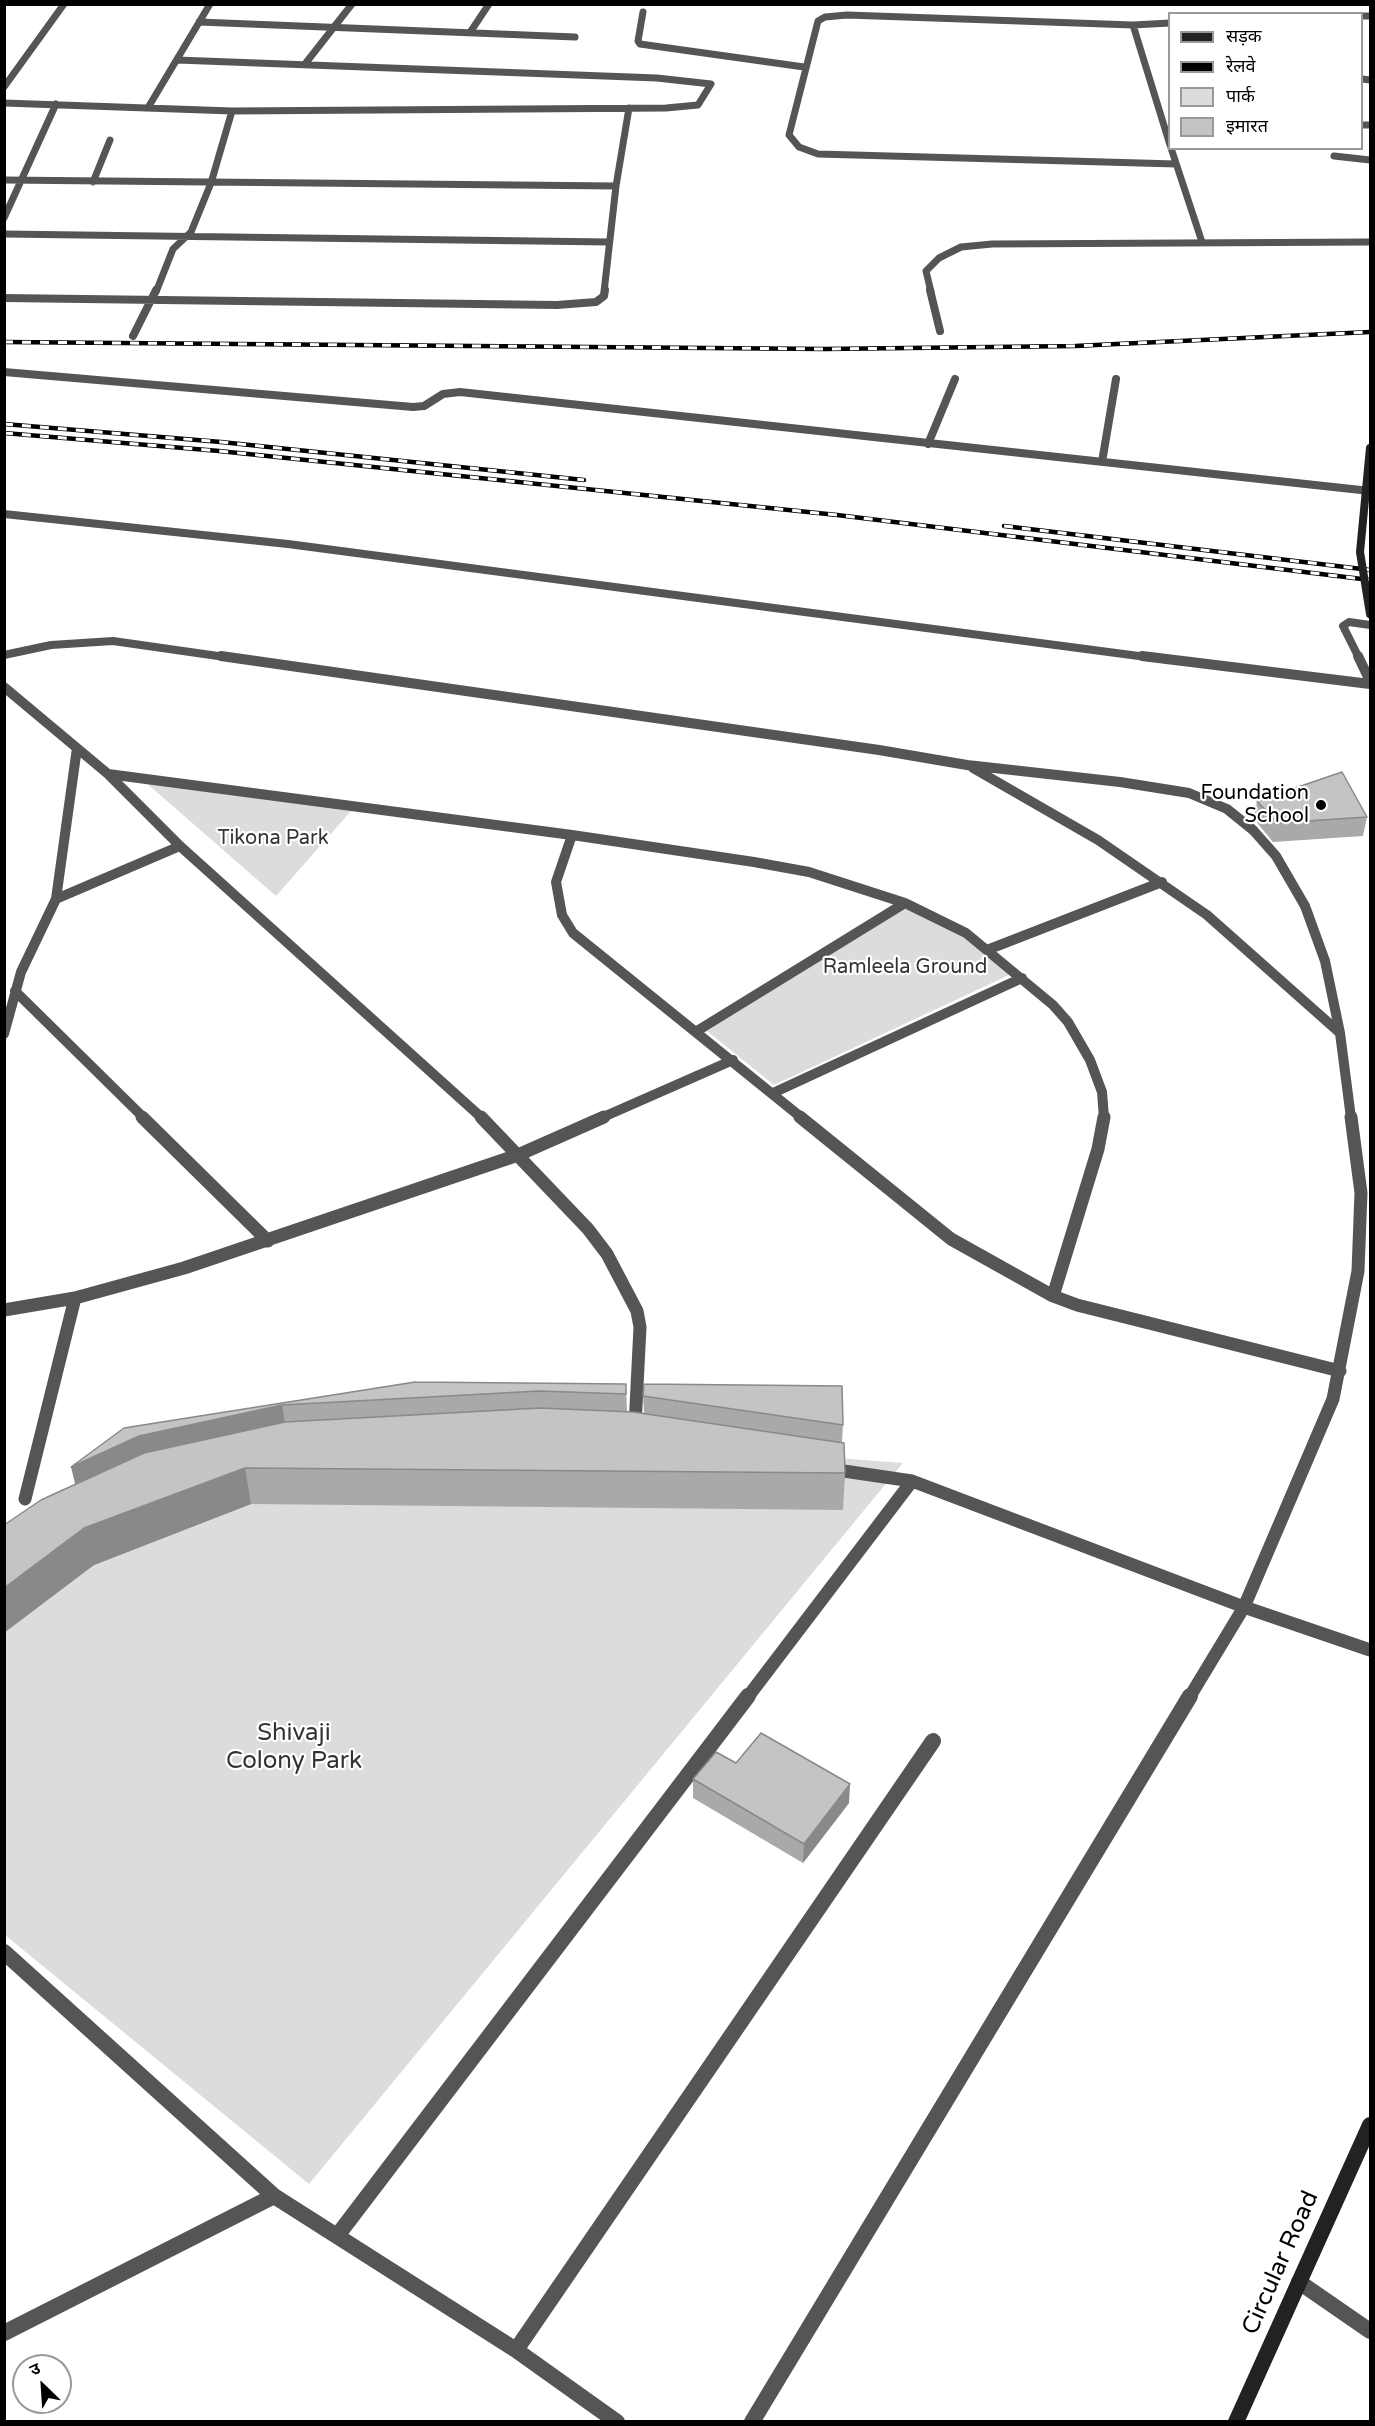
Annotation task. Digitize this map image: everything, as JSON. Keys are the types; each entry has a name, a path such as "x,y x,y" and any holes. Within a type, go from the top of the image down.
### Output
{"main road":[{"path":"1371,448 1360,552 1371,614"},
{"name":"Circular Road","path":"1236,2421 1371,2125"}],"street":[{"path":"4,87 64,4"},
{"path":"149,106 210,4"},
{"path":"305,64 352,4"},
{"path":"471,31 489,4"},
{"path":"643,12 638,41 640,44 804,67"},
{"path":"1168,23 1133,25 830,15 818,21 804,67 789,135 794,144 811,152 1176,164"},
{"path":"199,22 471,31 575,38"},
{"path":"1133,25 1168,140"},
{"path":"4,103 149,106 232,111 629,108 698,105 711,84 639,77 177,60"},
{"path":"4,218 23,181 56,104"},
{"path":"4,298 596,302 604,296 616,186 629,108"},
{"path":"133,336 153,299 173,249 191,232 211,183 232,111"},
{"path":"93,182 110,140"},
{"path":"1171,150 1202,242"},
{"path":"1334,156 1371,160"},
{"path":"4,180 616,186"},
{"path":"4,234 609,242"},
{"path":"940,331 926,271 939,258 961,247 992,244 1371,242"},
{"path":"4,372 413,407 424,406 443,393 460,392 928,444 1273,478 1371,492"},
{"path":"928,444 955,379"},
{"path":"1102,462 1116,379"},
{"path":"4,514 288,544 1276,674 1371,682"},
{"path":"1371,625 1349,622 1343,626 1371,682"},
{"path":"4,655 51,645 113,641 879,750 968,765 1120,782 1180,792 1210,800 1241,819 1276,856 1305,906 1325,961 1340,1033 1355,1133 1360,1193 1358,1271 1333,1400 1244,1607 752,2421"},
{"path":"4,687 108,774 180,846 474,1110 588,1229 607,1254 632,1298 640,1327 634,1440"},
{"path":"4,1034 27,956 56,899 77,748"},
{"path":"968,765 1098,840 1162,882 1238,940 1340,1033"},
{"path":"108,774 572,835 809,872 905,903 966,933 1022,978 1068,1022 1090,1060 1102,1092 1104,1117 1098,1149 1053,1296"},
{"path":"572,835 556,882 562,915 573,933 697,1031 951,1239 1053,1296 1077,1305 1340,1371"},
{"path":"56,899 180,846"},
{"path":"987,950 1162,882"},
{"path":"697,1031 905,903"},
{"path":"773,1093 1022,978"},
{"path":"15,991 268,1241"},
{"path":"4,1310 75,1298 184,1268 268,1241 518,1155 732,1060"},
{"path":"25,1499 75,1298"},
{"path":"819,1467 912,1481 1244,1607 1371,1650"},
{"path":"337,2235 912,1481"},
{"path":"516,2350 933,1742"},
{"path":"4,1952 274,2196 516,2350 617,2421"},
{"path":"4,2333 274,2196"},
{"path":"1299,2282 1371,2331"}],"green space":[{"name":"Tikona Park","path":"144,781 351,811 276,896"},
{"name":"Ramleela Ground","path":"907,907 962,936 1009,975 774,1085 707,1031"},
{"name":"Shivaji Colony Park","path":"612,1441 903,1463 309,2184 5,1935 5,1562 46,1529"}],"building":[{"path":"1342,772 1367,817 1277,823 1257,801"},
{"path":"415,1382 626,1384 626,1394 539,1391 282,1405 139,1436 71,1467 124,1428"},
{"path":"644,1384 842,1386 843,1425 643,1396"},
{"path":"540,1408 633,1412 844,1443 845,1473 245,1468 84,1528 4,1588 4,1525 41,1500 144,1453 285,1422"},
{"path":"761,1733 850,1784 804,1844 693,1779 716,1752 736,1763"}],"railway":[{"path":"4,342 825,349 1075,346 1370,332"},
{"path":"4,424 221,442 584,480"},
{"path":"4,433 219,451 837,515 1370,580"},
{"path":"1004,526 1370,570"}],"place":[{"name":"Foundation School","path":"1321,805"}]}
